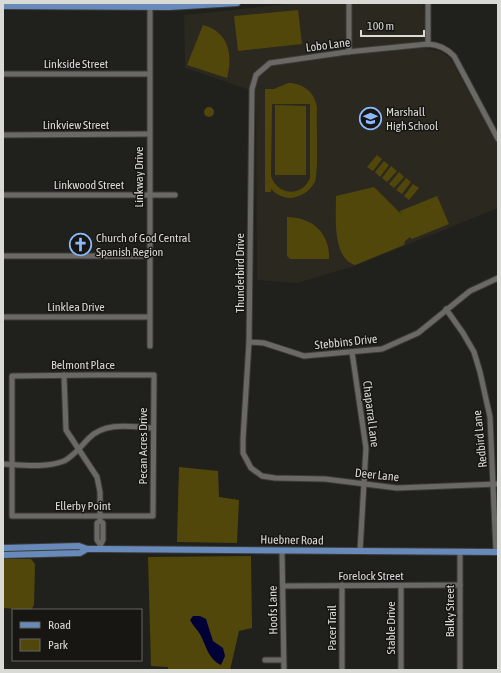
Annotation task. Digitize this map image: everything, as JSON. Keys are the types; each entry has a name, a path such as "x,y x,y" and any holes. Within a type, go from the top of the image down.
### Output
{"main road":[{"path":"3,6 37,4 150,8 197,7 237,3"},
{"name":"Huebner Road","path":"3,548 79,546 87,549"},
{"name":"Huebner Road","path":"3,555 80,553 87,549 100,547 282,551 497,552"}],"street":[{"path":"349,3 349,52"},
{"path":"428,3 428,44 444,48 454,56 498,139"},
{"name":"Linkway Drive","path":"150,8 150,346"},
{"name":"Lobo Lane","path":"259,72 270,63 349,52 428,44"},
{"name":"Thunderbird Drive","path":"256,472 246,461 243,452 249,342 252,89 254,79 259,72"},
{"name":"Linkside Street","path":"3,74 149,74"},
{"name":"Linkview Street","path":"3,135 149,134"},
{"name":"Linkwood Street","path":"3,195 176,195"},
{"path":"3,256 150,256"},
{"name":"Stebbins Drive","path":"249,342 264,343 304,356 379,349 394,345 418,333 446,309 478,286 498,278"},
{"name":"Redbird Lane","path":"446,309 474,352 480,372 492,431 496,484 497,552"},
{"name":"Linklea Drive","path":"3,317 149,318"},
{"name":"Chaparral Lane","path":"352,352 366,448 360,551"},
{"path":"64,375 65,422 70,438 97,477 100,492 100,518 104,523 103,540 100,547"},
{"name":"Belmont Place","path":"12,464 12,376 154,375"},
{"name":"Pecan Acres Drive","path":"153,516 154,375"},
{"path":"3,464 55,464 67,459 90,437 104,429 131,426 153,428"},
{"name":"Ellerby Point","path":"12,464 12,516 100,518 153,516"},
{"name":"Deer Lane","path":"256,472 262,476 275,478 325,479 363,485 416,488 496,484"},
{"name":"Hoofs Lane","path":"282,551 284,670"},
{"name":"Balky Street","path":"460,552 460,670"},
{"name":"Pacer Trail","path":"342,585 342,670"},
{"name":"Forelock Street","path":"283,586 460,585"},
{"name":"Stable Drive","path":"401,586 402,670"},
{"path":"265,660 283,660"}],"shaded area":[{"name":"Marshall High School","path":"298,3 423,3 428,49 440,51 450,58 498,145 498,208 355,266 297,283 257,280 256,92 185,68 184,15"},
{"path":"193,616 200,616 206,619 213,641 223,648 225,656 221,665 214,660 208,652 200,634 190,620"}],"green space":[{"path":"298,10 302,44 238,51 234,16"},
{"path":"203,25 212,28 224,39 229,53 229,69 227,78 187,65"},
{"path":"288,83 293,83 303,87 311,93 316,102 317,167 315,182 304,193 293,198 283,197 271,189 271,192 265,192 265,89 274,89","holes":["272,104 310,104 310,178 301,189 290,192 278,187 271,176"]},
{"path":"275,105 306,106 306,175 275,175"},
{"path":"207,107 211,107 213,108 213,116 207,117 204,114 204,110"},
{"path":"377,155 382,159 373,171 367,167"},
{"path":"384,161 389,165 380,177 375,172"},
{"path":"391,166 397,171 387,182 382,178"},
{"path":"399,172 404,177 394,188 389,184"},
{"path":"406,178 411,182 402,194 396,190"},
{"path":"413,184 419,188 409,200 404,196"},
{"path":"374,187 401,214 400,211 437,196 449,224 412,239 410,237 405,241 404,245 355,265 348,261 342,254 339,245 336,225 336,196"},
{"path":"287,217 304,220 312,223 318,228 326,241 329,250 329,259 290,259 287,256"},
{"path":"179,467 218,471 219,497 239,500 237,543 177,542"},
{"path":"251,556 252,628 239,631 230,670 168,670 168,667 151,666 148,557"},
{"path":"3,559 31,559 35,564 34,605 32,609 3,608"}],"place":[{"name":"Marshall High School","path":"370,119"},
{"name":"Church of God Central Spanish Region","path":"81,245"}]}
